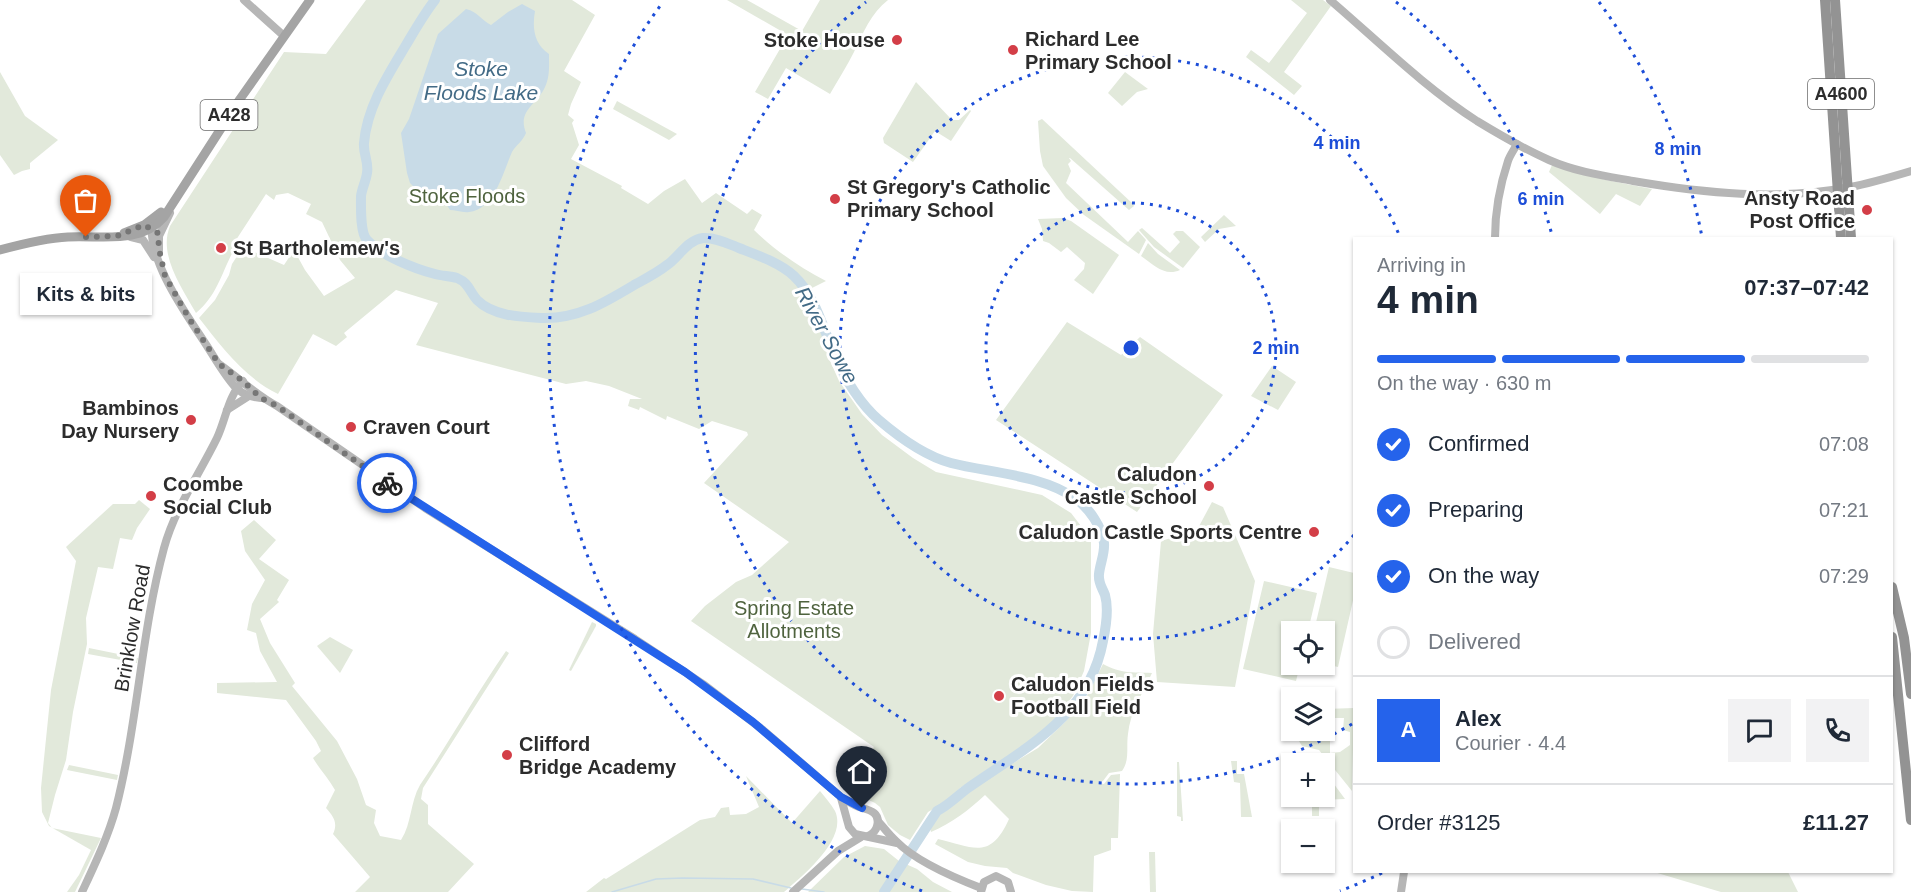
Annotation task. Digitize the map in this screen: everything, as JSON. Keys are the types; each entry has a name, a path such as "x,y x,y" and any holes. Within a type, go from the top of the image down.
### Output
{"highway":[{"name":"A4600","path":"1825,0 1843,188 1851,237"},
{"name":"A4600","path":"1835,0 1843,188 1841,237"},
{"path":"1893,591 1904,638 1911,694"},
{"path":"1893,647 1911,820"}],"main road":[{"path":"244,0 284,36"},
{"name":"A428","path":"117,236 164,217 240,99 310,0"},
{"path":"1330,0 1441,94 1476,120 1550,161 1585,172 1671,188 1749,194 1843,188 1911,171"},
{"path":"1495,237 1495,222 1504,176 1508,160 1516,144"},
{"path":"162,269 159,236 178,196"},
{"path":"150,224 159,236"},
{"path":"150,224 153,243 162,269"},
{"name":"A428","path":"0,250 35,241 68,237 131,237 144,233 150,224"},
{"path":"131,237 143,240 219,364 249,396"},
{"path":"240,384 277,406 425,508 676,666 744,714 841,797 873,812 897,843"},
{"name":"Brinklow Road","path":"82,892 107,838 116,808 164,546 184,495 217,438 240,384"},
{"path":"227,410 249,396 261,398"},
{"path":"841,797 849,824 855,834 897,843 920,859 981,890 988,878 996,876 1008,882 1011,892"},
{"path":"838,851 847,836 853,812 862,808"},
{"path":"794,892 838,851 875,831 878,821"},
{"path":"1401,892 1404,873"}],"green space":[{"path":"366,0 572,0 595,15 564,71 581,82 568,115 574,120 572,123 579,145 571,159 622,186 621,188 648,204 664,191 685,179 702,203 716,193 747,214 752,209 762,215 754,230 788,258 826,281 802,293 817,315 831,352 828,356 839,381 862,414 882,435 936,472 1042,495 1071,513 1091,539 1091,633 1084,671 1073,696 1049,726 1031,741 928,812 910,840 888,825 880,807 875,803 841,787 874,747 691,621 705,606 736,582 752,575 789,542 704,483 748,435 747,432 712,421 699,429 667,416 666,420 640,407 639,410 628,406 630,399 642,399 609,386 586,381 566,384 416,345 438,303 396,290 344,333 347,337 336,346 313,334 278,394 266,388 244,370 199,318 215,300 243,247 284,265 294,250 324,296 355,278 340,260 322,222 306,214 311,204 288,193 276,195 274,200 266,194 236,240 238,243 216,289 196,313 173,271 169,260 167,237 170,226 284,52 326,54"},
{"path":"727,0 747,0 802,31 820,0 888,0 868,24 830,94 786,68 768,99 755,92 788,35"},
{"path":"1291,0 1323,0 1331,6 1284,72 1302,86 1294,95 1246,57 1251,50 1269,63 1307,13"},
{"path":"0,72 25,116 58,140 30,163 30,169 14,175 0,155"},
{"path":"1125,72 1148,89 1137,92 1122,106 1108,93"},
{"path":"916,82 952,120 959,120 971,111 951,141 935,131 913,162 884,143 883,138"},
{"path":"617,101 677,134 669,140 613,109"},
{"path":"1042,119 1133,204 1134,206 1129,210 1069,158 1071,161 1068,164 1071,171 1066,183 1128,242 1138,231 1146,240 1139,254 1084,215 1066,198 1043,166 1038,121"},
{"path":"1552,165 1606,180 1652,189 1640,206 1616,194 1600,214 1549,172"},
{"path":"1224,215 1236,226 1219,229 1205,242 1201,237"},
{"path":"1063,218 1071,221 1119,255 1093,294 1074,280 1084,269 1085,263 1067,247 1061,252 1043,241 1038,219"},
{"path":"1142,228 1170,253 1180,242 1173,234 1176,231 1183,231 1200,247 1183,268 1154,247 1139,230"},
{"path":"1148,243 1158,254 1180,270 1164,271 1141,256"},
{"path":"1067,322 1121,355 1140,337 1223,395 1137,512 996,420"},
{"path":"1272,366 1296,382 1278,410 1251,396"},
{"path":"139,500 150,509 132,540 120,538 113,569 98,567 86,618 87,644 66,760 48,823 52,827 49,826 42,812 41,788 51,690 76,561 66,547 113,504 135,504"},
{"path":"1212,502 1223,507 1255,581 1235,687 1157,682 1153,634 1161,541 1197,530"},
{"path":"254,520 276,540 259,559 289,580 277,600 279,602 260,619 270,643 295,683 292,686 337,741 357,779 366,805 376,810 374,823 380,836 401,840 420,785 495,667 506,651 509,653 423,788 421,799 428,805 428,824 474,864 448,892 355,892 370,877 333,834 334,820 326,808 335,790 313,758 321,751 316,741 286,700 217,693 217,683 277,682 260,651 256,633 247,630 252,604 265,580 245,551 241,531"},
{"path":"1329,567 1353,573 1353,600 1338,667 1335,666 1335,621 1316,621"},
{"path":"1264,581 1317,593 1310,621 1281,621 1281,675 1298,675 1296,681 1243,669"},
{"path":"592,622 596,626 571,671 569,670"},
{"path":"330,637 353,650 340,673 317,646"},
{"path":"89,648 138,658 137,663 88,654"},
{"path":"1103,664 1122,671 1152,673 1131,718 1124,767 1122,771 1109,773 1103,781 1098,783 1104,784 1111,775 1120,774 1118,838 1111,838 1111,850 1094,856 1093,892 1072,891 1046,885 1013,873 1007,868 968,862 935,844 938,839 980,848 995,841 1009,819 985,795 946,825 931,832 930,828 940,813 977,785 1038,748 1086,698"},
{"path":"1353,708 1352,791 1335,770 1335,753 1330,753 1340,752 1350,745 1350,732 1343,730 1344,718 1335,718 1335,709"},
{"path":"1299,741 1330,741 1330,753 1321,753 1319,750 1302,746"},
{"path":"1231,761 1237,761 1237,774 1244,774 1252,817 1241,817 1240,783 1234,782"},
{"path":"1177,762 1179,762 1183,821 1177,816"},
{"path":"69,765 118,775 117,780 67,770"},
{"path":"746,776 792,823 820,791 835,811 837,822 830,844 822,856 784,892 586,892 604,878 606,879 700,820 715,817 721,808 729,807 730,815 746,814 759,807"},
{"path":"1335,786 1345,799 1335,799"},
{"path":"1312,807 1319,807 1319,816 1312,816"},
{"path":"53,828 101,838 75,892 67,892 79,875 91,850"},
{"path":"865,846 884,849 899,861 917,869 933,882 952,892 808,892 844,857"},
{"path":"1149,852 1155,852 1156,892 1150,892"},
{"path":"1657,873 1788,873 1798,892 1721,892"}],"water":[{"name":"Stoke Floods Lake","path":"522,4 535,11 535,35 540,45 549,54 547,83 526,113 524,125 526,133 512,152 492,197 478,209 467,212 450,210 445,202 420,193 410,183 401,133 409,119 438,34 466,9 491,25"}],"waterway":[{"name":"River Sowe","path":"435,0 386,80 369,117 364,147 367,169 361,196 361,219 365,237 373,246 408,265 461,280 477,300 491,309 507,315 555,318 579,313 601,304 659,271 697,239 708,238 726,243 775,263 794,276 814,304 849,383 872,414 895,433 913,446 941,460 1033,480 1063,491 1081,503 1098,524 1104,543 1099,577 1106,600 1107,618 1096,667 1084,690 1052,728 937,811 884,892"},
{"path":"612,892 656,879 683,878 753,879 791,888"},
{"path":"802,889 824,892"}],"way so far":[{"path":"86,237 117,236 144,225 156,231 159,236 159,249 165,276 219,364 243,381 261,398 277,406 387,483"}],"place":[{"name":"Stoke House","path":"897,40"},
{"name":"Richard Lee Primary School","path":"1013,50"},
{"name":"St Gregory's Catholic Primary School","path":"835,199"},
{"name":"Ansty Road Post Office","path":"1867,210"},
{"name":"Kits & bits","path":"86,237"},
{"name":"St Bartholemew's","path":"221,248"},
{"name":"Bambinos Day Nursery","path":"191,420"},
{"name":"Craven Court","path":"351,427"},
{"name":"Caludon Castle School","path":"1209,486"},
{"name":"Coombe Social Club","path":"151,496"},
{"name":"Caludon Castle Sports Centre","path":"1314,532"},
{"name":"Caludon Fields Football Field","path":"999,696"},
{"name":"Clifford Bridge Academy","path":"507,755"}],"route":[{"path":"387,483 703,684 753,722 841,797 862,808"}],"park label":[{"name":"Stoke Floods","path":"467,196"},
{"name":"Spring Estate Allotments","path":"794,620"}]}
